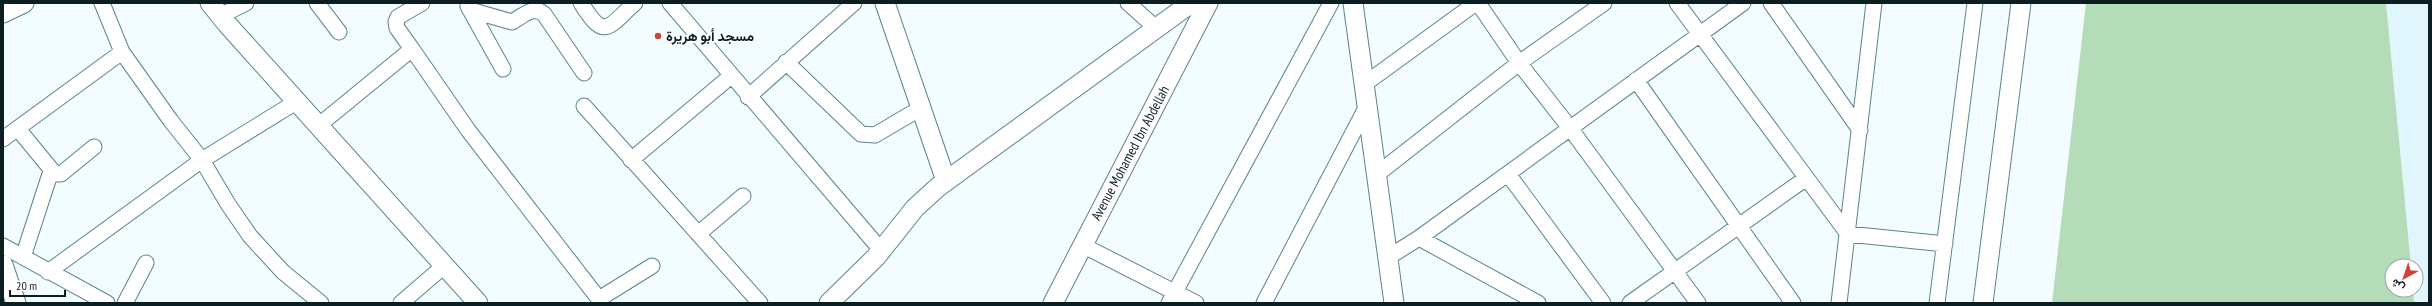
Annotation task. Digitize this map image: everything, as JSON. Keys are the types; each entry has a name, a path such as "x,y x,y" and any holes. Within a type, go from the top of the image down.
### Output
{"street":[{"path":"3,13 24,3"},
{"path":"102,3 122,52 171,121 202,160 228,204 250,236 283,272 320,303"},
{"path":"215,9 246,3"},
{"path":"317,3 340,32"},
{"path":"422,3 398,17 396,22 397,28 468,130 600,301 652,266"},
{"path":"581,3 594,23 601,27 608,27 635,3"},
{"path":"670,3 748,97 881,250"},
{"path":"748,97 854,3"},
{"path":"885,3 946,181"},
{"path":"1128,3 1156,28"},
{"path":"829,303 881,250 915,208 962,167 1191,3"},
{"name":"Avenue Mohamed Ibn Abdellah","path":"1053,303 1208,3"},
{"path":"1172,297 1331,3"},
{"path":"1353,3 1366,84 1367,106 1394,303"},
{"path":"1366,84 1477,3 1519,64 1570,128 1698,303"},
{"path":"1376,175 1519,64 1604,3"},
{"path":"1678,3 1805,179 1848,234 1945,244"},
{"path":"1387,258 1419,238 1743,3"},
{"path":"1772,3 1860,130"},
{"path":"1839,303 1874,3"},
{"path":"1937,303 1975,3"},
{"path":"1983,303 2021,3"},
{"path":"468,6 502,69"},
{"path":"468,6 512,22 534,10 539,10 544,14 584,73"},
{"path":"215,9 296,102 478,303"},
{"path":"318,126 412,49"},
{"path":"3,139 122,52"},
{"path":"786,62 861,134 874,135 921,108"},
{"path":"631,160 731,76"},
{"path":"1636,80 1740,225 1793,303"},
{"path":"48,272 202,160 296,102"},
{"path":"584,106 760,303"},
{"path":"1264,303 1367,106"},
{"path":"18,128 51,171 55,174 61,174 94,147"},
{"path":"23,257 51,171"},
{"path":"1508,174 1603,303"},
{"path":"1630,303 1805,179"},
{"path":"698,234 743,196"},
{"path":"1419,238 1538,303"},
{"path":"1082,245 1172,297 1196,303"},
{"path":"3,246 107,303"},
{"path":"125,303 146,263"},
{"path":"401,303 444,266"},
{"path":"4,269 16,303"}],"shaded area":[{"path":"2386,3 2429,3 2429,303 2414,303 2414,298 2424,298 2424,258 2410,258"}],"green space":[{"path":"2086,3 2386,3 2410,258 2384,258 2384,298 2414,298 2414,303 2052,303"}],"place":[{"name":"مسجد أبو هريرة","path":"658,36"}]}
